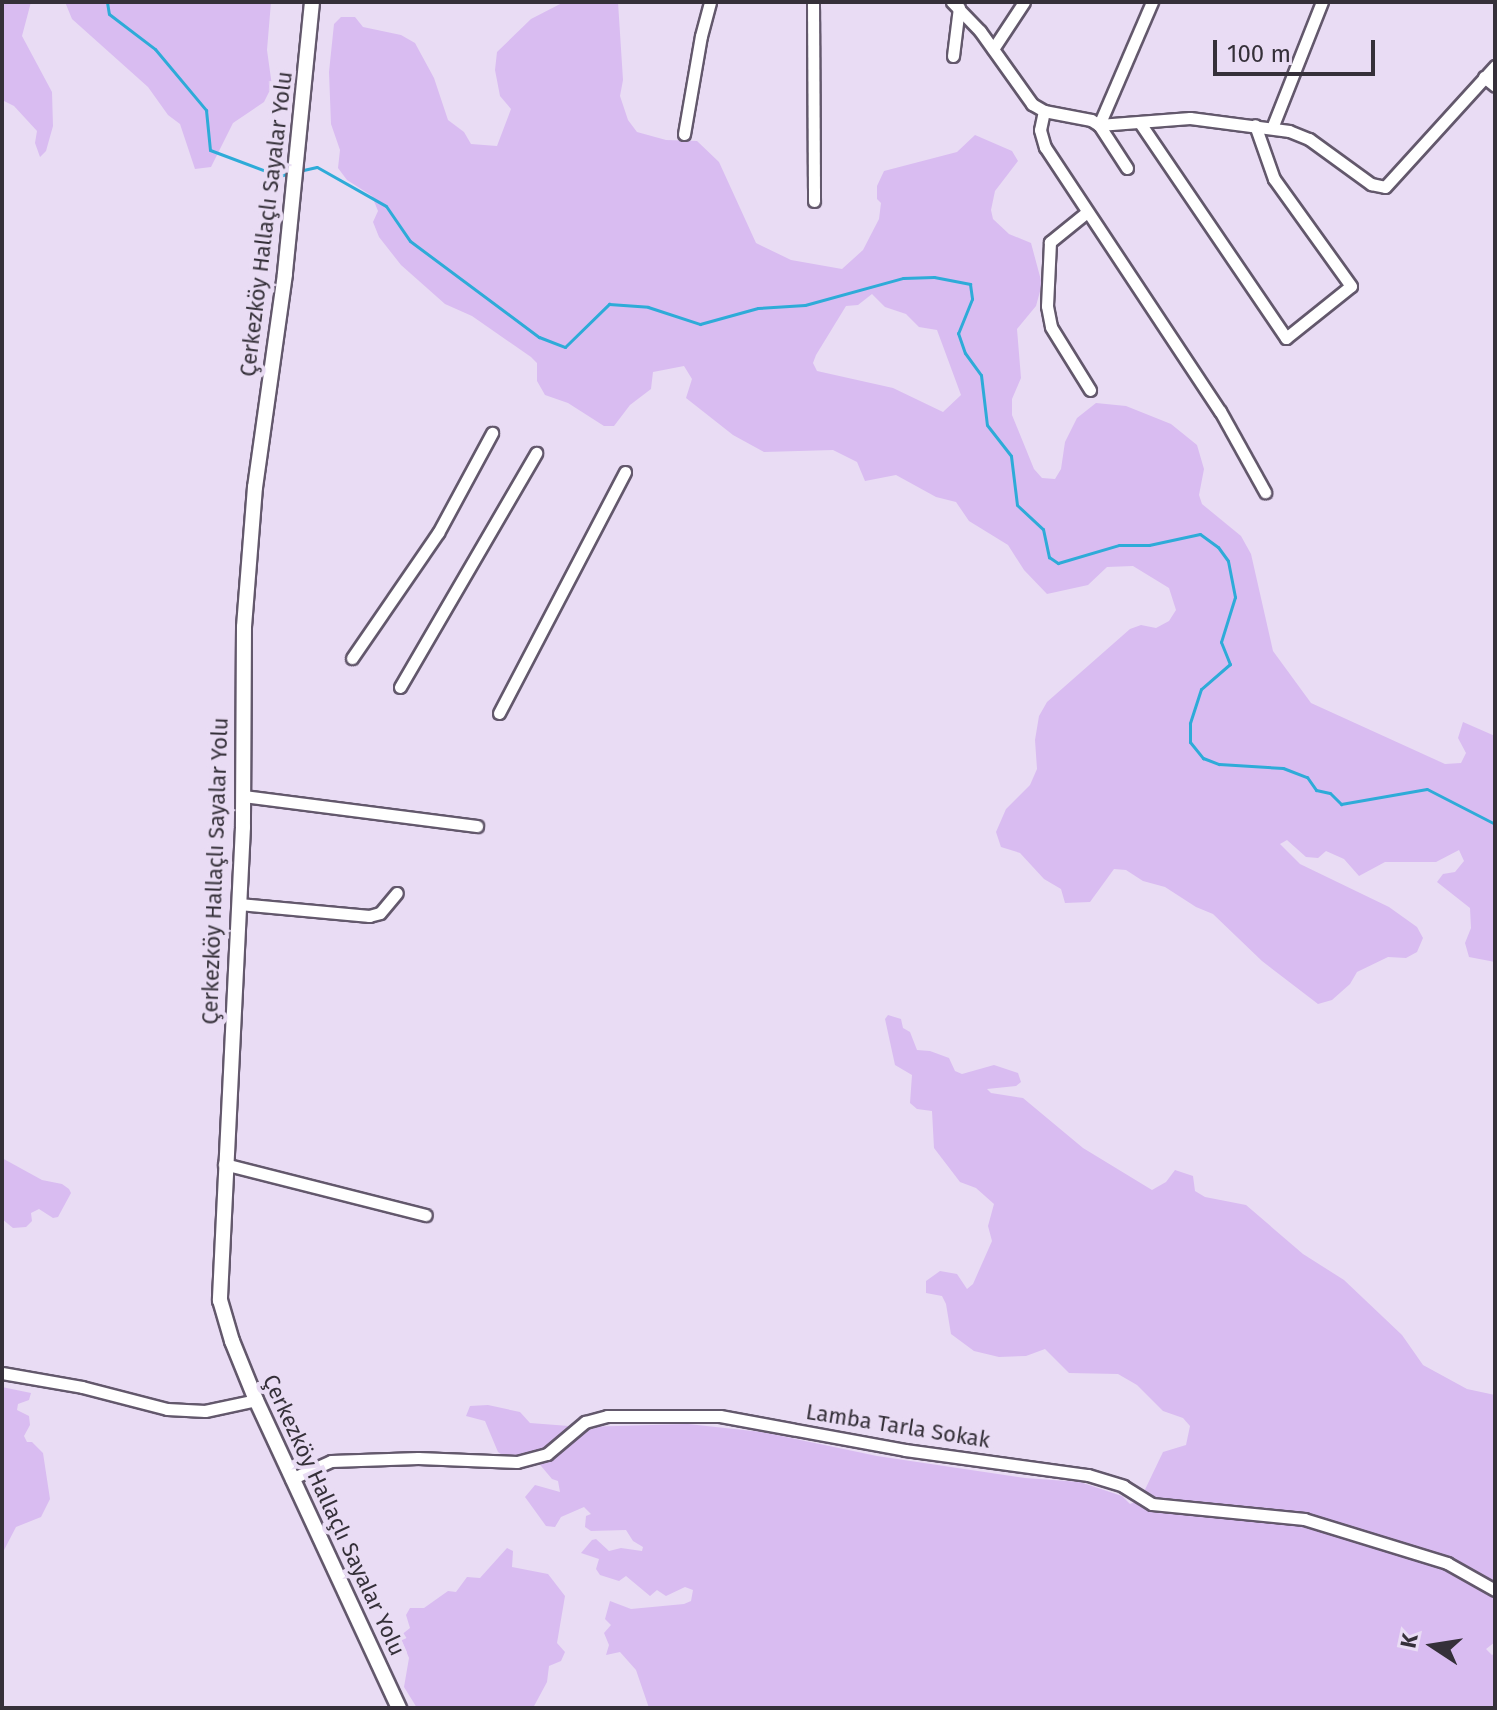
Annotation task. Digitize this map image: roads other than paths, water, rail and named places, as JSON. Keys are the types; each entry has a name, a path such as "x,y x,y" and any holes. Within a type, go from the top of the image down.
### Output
{"main road":[{"name":"Çerkezköy Hallaçlı Sayalar Yolu","path":"312,2 294,196 255,487 244,627 243,796 220,1300 232,1341 256,1400 399,1708"}],"street":[{"path":"684,134 710,2"},
{"path":"813,2 814,201"},
{"path":"993,49 1024,2"},
{"path":"1099,125 1152,2"},
{"path":"1272,128 1322,2"},
{"path":"956,4 1032,104 1044,111 1091,120 1099,125 1127,168"},
{"path":"953,56 956,4"},
{"path":"1099,125 1190,118 1272,128 1309,139 1371,184 1385,187 1495,66"},
{"path":"1484,77 1495,86"},
{"path":"1044,111 1040,130 1045,147 1220,411 1265,492"},
{"path":"1140,123 1286,338 1351,286 1274,179 1255,125"},
{"path":"1087,212 1050,242 1047,306 1051,327 1090,390"},
{"path":"352,658 438,533 492,433"},
{"path":"400,687 536,453"},
{"path":"499,713 625,472"},
{"path":"243,796 477,826"},
{"path":"239,904 369,916 380,913 397,893"},
{"path":"224,1164 426,1215"},
{"path":"2,1373 82,1387 167,1409 205,1411 256,1400"},
{"name":"Lamba Tarla Sokak","path":"291,1479 331,1461 418,1458 517,1462 547,1454 585,1422 607,1416 720,1416 905,1450 1088,1475 1123,1486 1152,1504 1304,1519 1447,1563 1495,1590"}],"waterway":[{"path":"107,2 109,14 155,49 206,110 210,150 279,176 291,173"},
{"path":"299,171 317,167 386,206 410,241 539,337 565,347 609,304 648,307 700,324 758,308 805,305 903,278 934,277 970,284 972,299 958,333 965,353 981,375 987,425 1011,456 1017,505 1043,529 1049,557 1058,563 1119,545 1149,545 1200,534 1218,547 1228,561 1235,597 1221,642 1230,664 1201,689 1190,723 1190,742 1203,758 1219,764 1283,768 1307,777 1316,790 1330,793 1341,804 1427,789 1495,824"}]}
